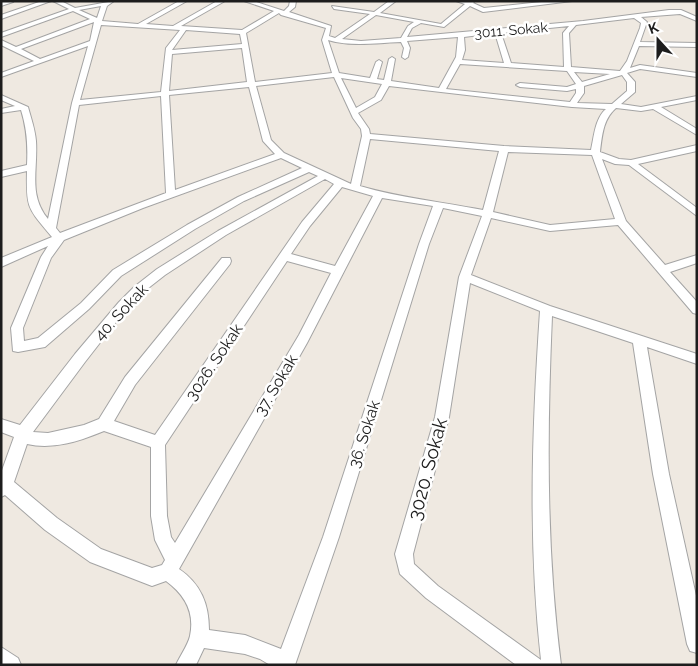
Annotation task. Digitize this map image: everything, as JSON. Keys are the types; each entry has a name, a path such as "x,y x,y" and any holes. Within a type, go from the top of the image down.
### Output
{"street":[{"path":"1,4 11,1"},
{"path":"1,17 48,1"},
{"path":"56,1 97,22"},
{"path":"138,26 184,1"},
{"path":"173,28 222,1"},
{"path":"247,1 329,27 325,38 336,75 354,112 365,129 366,136 355,189"},
{"path":"15,49 97,22 243,32 292,7 293,1"},
{"path":"341,1 334,7 440,24 445,36"},
{"path":"335,41 393,1"},
{"path":"459,1 470,2 483,10 569,1"},
{"path":"442,26 470,2"},
{"path":"1,35 73,9 94,3 108,3"},
{"path":"51,228 76,103 94,42 97,22 108,3"},
{"path":"681,12 689,10"},
{"name":"3011. Sokak","path":"325,38 351,44 422,39 574,24 670,12 681,12 697,19"},
{"path":"624,72 634,56 636,44 644,28 644,22 636,17"},
{"path":"405,57 407,48 402,39 410,27 419,21"},
{"path":"572,105 580,93 580,84 568,68 566,33 574,24"},
{"path":"172,195 165,93 169,52 172,42 184,29"},
{"path":"243,32 252,84 267,141 281,154 324,176 355,189 379,195 439,204 550,228 621,222"},
{"path":"498,32 508,64"},
{"path":"441,91 458,62 463,41 461,35"},
{"path":"1,42 40,61"},
{"path":"1,75 94,42"},
{"path":"636,44 697,45"},
{"path":"169,52 245,46"},
{"path":"354,112 377,102 384,92 392,59"},
{"path":"373,81 379,62"},
{"path":"458,62 624,72"},
{"path":"520,85 567,89 640,67 697,75"},
{"path":"624,72 632,87 631,92 606,113 599,128 596,153 621,222 697,310"},
{"path":"76,103 336,75 441,91 572,105 641,109 656,108 697,98"},
{"path":"1,97 24,107 31,130 31,199 35,210 59,239"},
{"path":"1,111 24,107"},
{"path":"656,108 697,133"},
{"path":"366,136 504,149 596,153 618,162 632,163 697,148"},
{"name":"3020. Sokak","path":"504,149 487,215 465,277 442,417 404,554 406,568 432,592 533,665"},
{"path":"1,263 281,154"},
{"path":"632,163 697,213"},
{"path":"1,174 30,168"},
{"path":"59,239 46,257 17,328 18,347 40,343 85,306 117,272 241,199 310,168"},
{"name":"40. Sokak","path":"3,487 24,433 80,358 123,305 138,290 161,272 222,233 324,176"},
{"name":"3026. Sokak","path":"158,443 306,224 340,183"},
{"name":"37. Sokak","path":"171,565 303,339 379,195"},
{"name":"36. Sokak","path":"285,664 331,537 424,244 439,204"},
{"path":"284,256 338,271"},
{"path":"663,270 697,259"},
{"path":"1,425 24,433 28,438 48,440 85,432 104,424 130,381 226,261"},
{"path":"465,277 546,309 697,359"},
{"path":"546,309 541,397 540,514 543,590 551,665"},
{"path":"639,340 661,474 697,644"},
{"path":"104,424 158,443 158,516 163,540 171,565 193,593 200,614 198,638 186,665"},
{"path":"3,487 96,556 152,577 171,565"},
{"path":"198,638 243,643 271,653 285,664"},
{"path":"1,657 10,665"}]}
